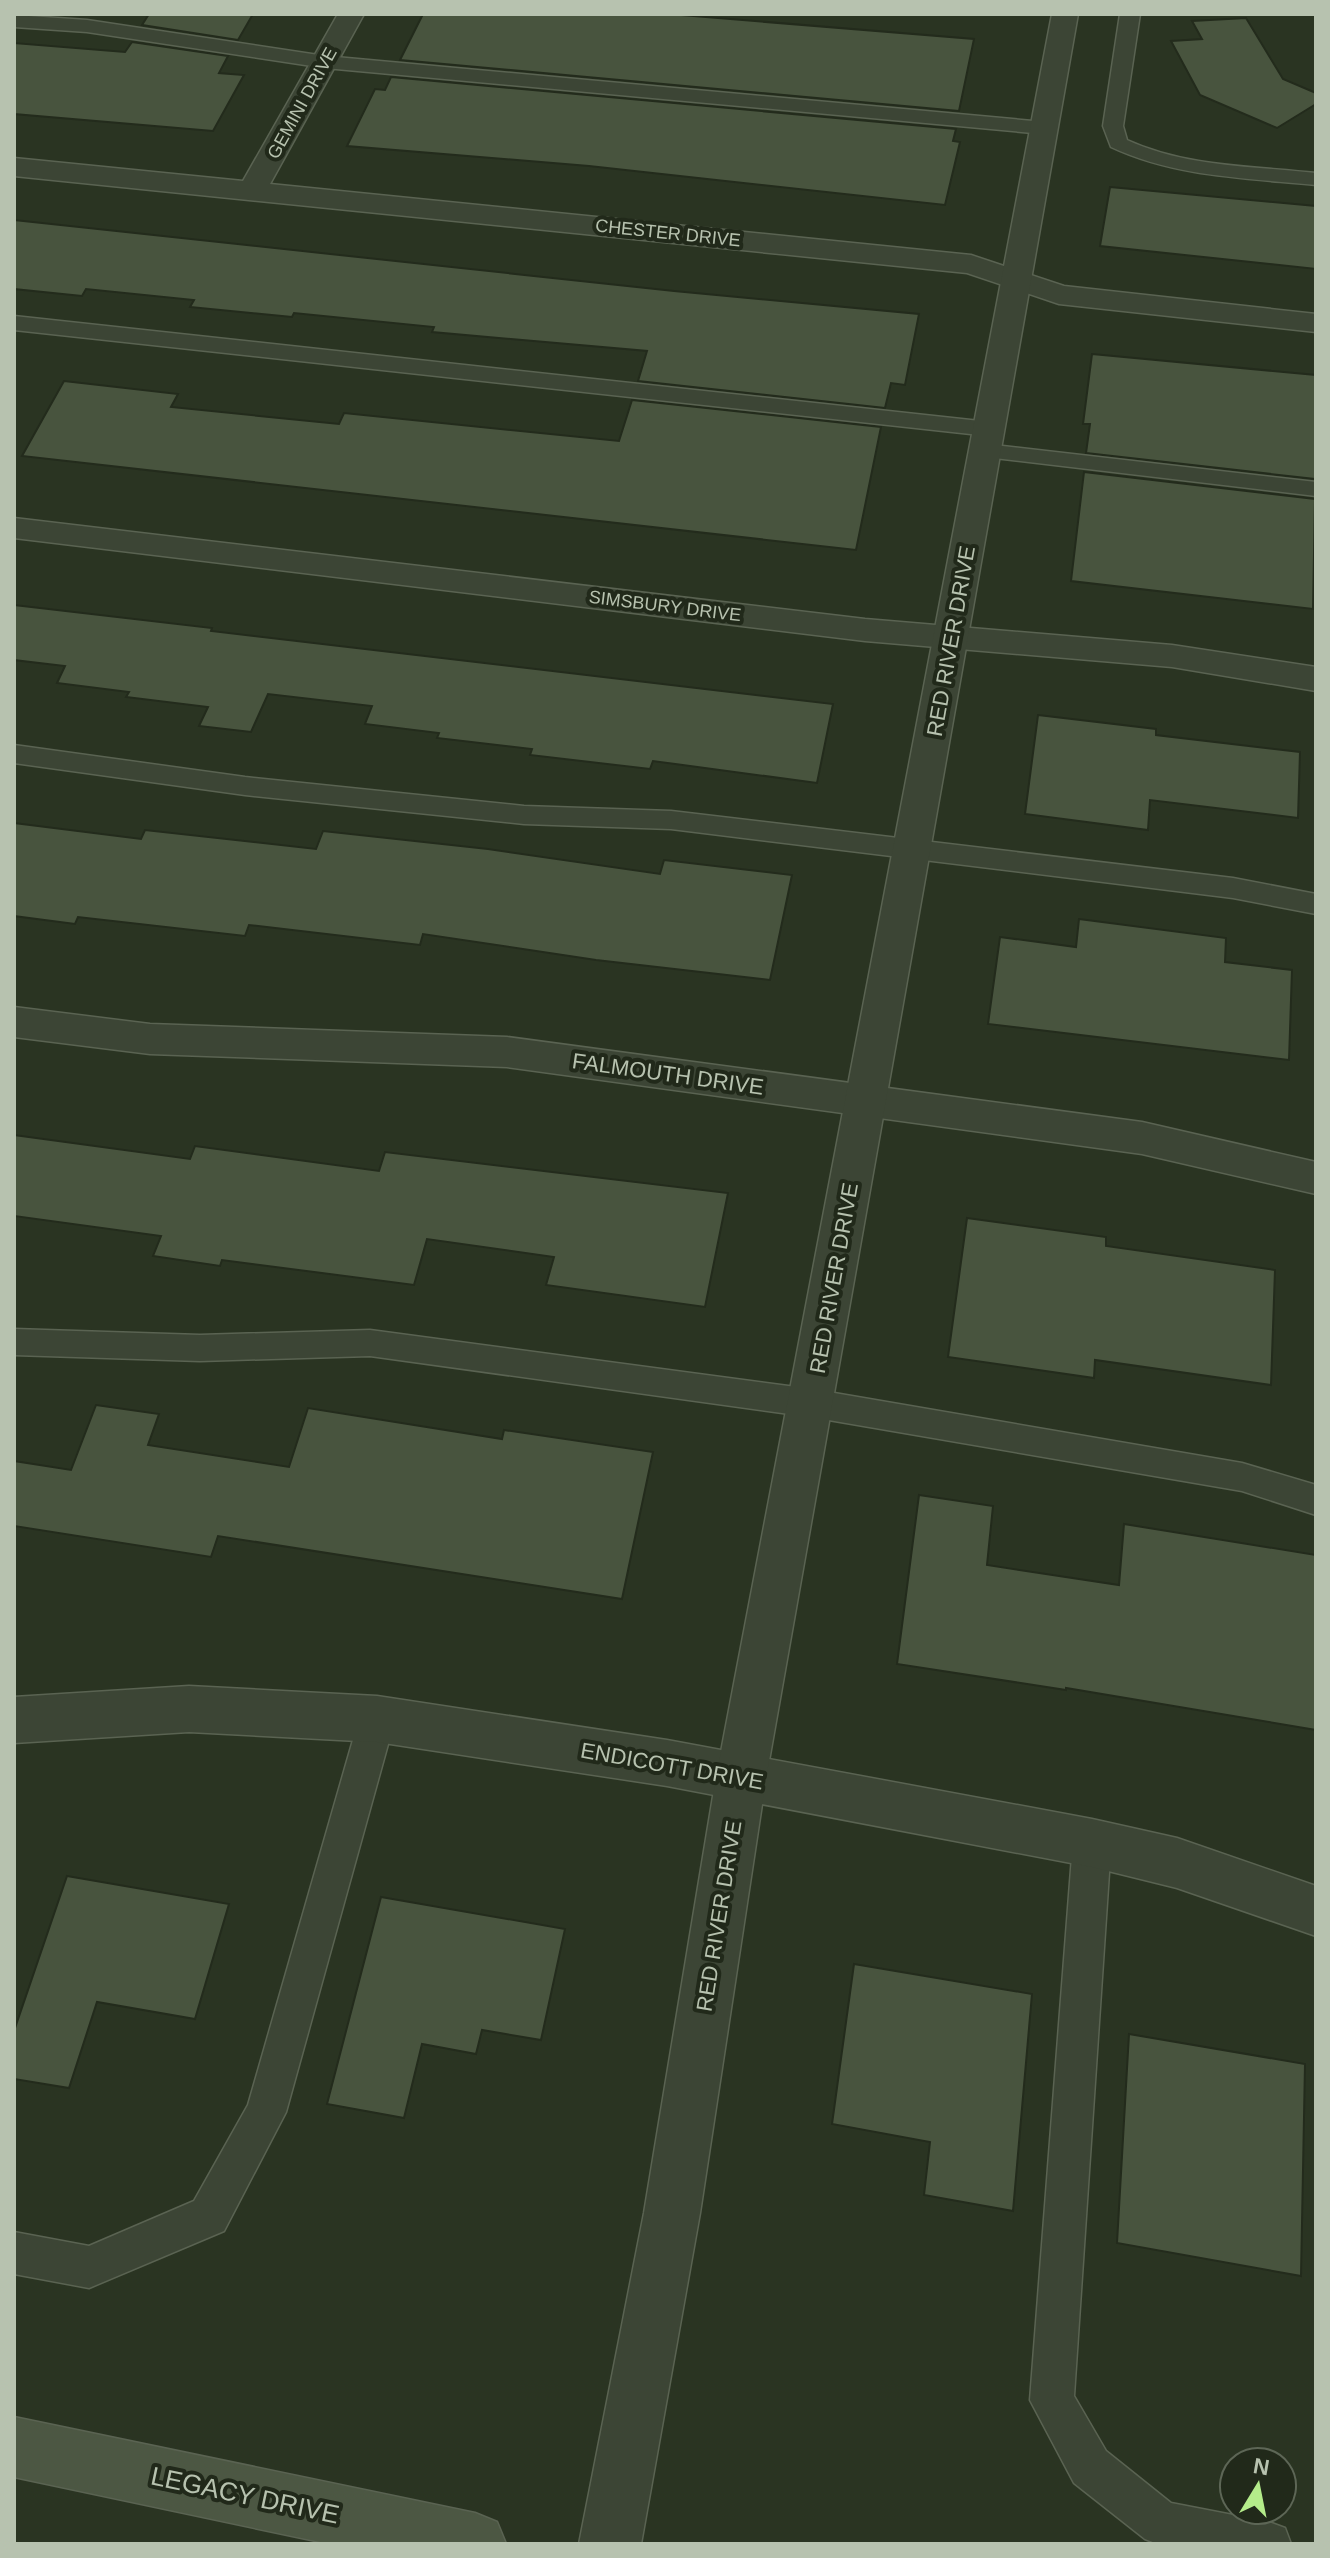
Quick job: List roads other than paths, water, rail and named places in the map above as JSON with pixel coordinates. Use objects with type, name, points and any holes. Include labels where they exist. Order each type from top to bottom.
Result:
[{"type":"main road","name":"LEGACY DRIVE","points":[[14,2447],[475,2544]]},
{"type":"street","name":"GEMINI DRIVE","points":[[252,191],[351,14]]},
{"type":"street","name":"RED RIVER DRIVE","points":[[610,2544],[672,2213],[741,1778],[1065,14]]},
{"type":"street","name":"CHESTER DRIVE","points":[[14,167],[971,264],[1059,295],[1316,323]]},
{"type":"street","name":"SIMSBURY DRIVE","points":[[14,528],[865,630],[1172,656],[1316,679]]},
{"type":"street","name":"FALMOUTH DRIVE","points":[[14,1022],[150,1039],[507,1052],[1142,1138],[1316,1178]]},
{"type":"street","name":"ENDICOTT DRIVE","points":[[14,1720],[189,1709],[377,1719],[667,1763],[1092,1843],[1177,1863],[1316,1911]]},
{"type":"lane","points":[[1130,14],[1113,126],[1118,143],[1139,155],[1165,162],[1316,179]]},
{"type":"lane","points":[[14,21],[91,20],[325,62],[1044,128]]},
{"type":"lane","points":[[14,323],[987,440],[1316,489]]},
{"type":"lane","points":[[14,754],[245,786],[524,815],[671,820],[1233,888],[1316,904]]},
{"type":"lane","points":[[14,1342],[200,1348],[370,1343],[811,1403],[1242,1477],[1316,1500]]},
{"type":"lane","points":[[14,2253],[89,2267],[209,2216],[266,2112],[377,1719]]},
{"type":"lane","points":[[1092,1843],[1052,2400],[1090,2467],[1161,2523],[1269,2544]]}]
